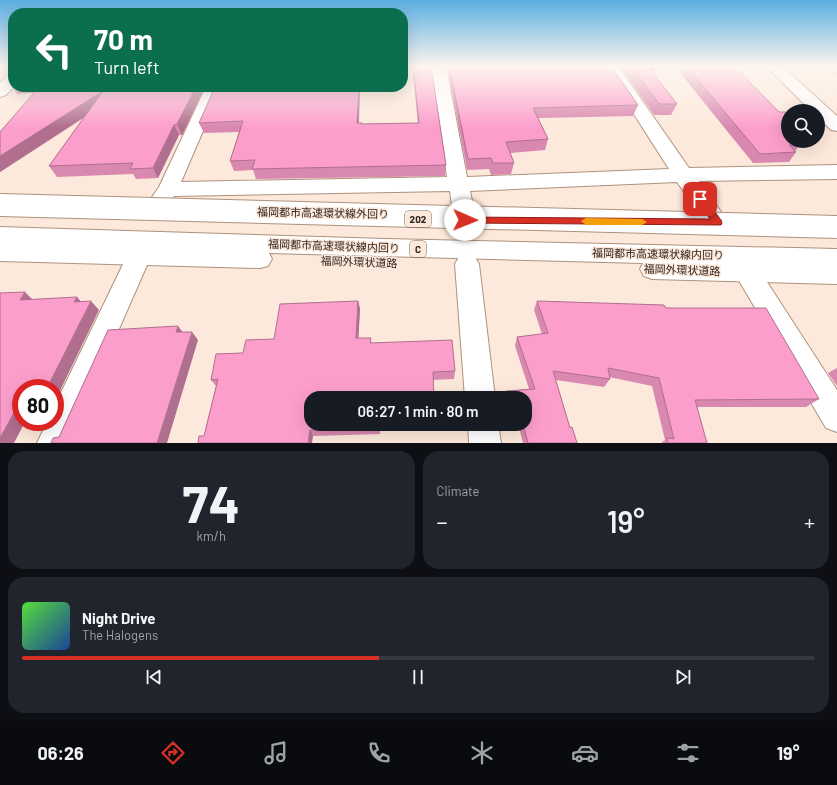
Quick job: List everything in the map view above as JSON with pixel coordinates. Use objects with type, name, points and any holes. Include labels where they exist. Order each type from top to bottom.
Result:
[{"type":"main road","points":[[442,87],[465,220]]},
{"type":"main road","points":[[624,87],[682,175],[718,223]]},
{"type":"main road","points":[[796,87],[837,126]]},
{"type":"main road","points":[[153,212],[168,189],[212,92]]},
{"type":"main road","points":[[168,189],[458,184],[682,175],[837,172]]},
{"type":"main road","name":"福岡都市高速環状線外回り","points":[[0,205],[837,226]]},
{"type":"main road","name":"202","points":[[0,208],[465,220],[837,226]]},
{"type":"main road","name":"福岡都市高速環状線内回り","points":[[0,236],[385,248],[837,258]]},
{"type":"main road","name":"福岡外環状道路","points":[[0,252],[837,274]]},
{"type":"main road","points":[[53,443],[139,256]]},
{"type":"main road","points":[[467,264],[479,391]]},
{"type":"main road","points":[[747,272],[837,417]]},
{"type":"main road","points":[[484,431],[485,443]]},
{"type":"building","points":[[415,87],[434,87],[446,165],[252,169],[255,160],[230,161],[243,121],[199,123],[213,92],[359,92],[357,123],[419,123]]},
{"type":"building","points":[[453,87],[625,87],[638,105],[533,108],[548,139],[506,142],[514,163],[493,163],[491,158],[468,159]]},
{"type":"building","points":[[646,87],[664,87],[677,104],[659,104]]},
{"type":"building","points":[[703,87],[754,87],[779,112],[781,112],[781,148],[792,148],[796,152],[760,154]]},
{"type":"building","points":[[35,92],[101,92],[0,156],[0,132]]},
{"type":"building","points":[[102,92],[193,92],[177,124],[174,125],[153,168],[130,169],[133,163],[49,166]]},
{"type":"building","points":[[25,292],[20,300],[77,297],[74,302],[91,301],[52,379],[12,379],[12,416],[0,438],[0,293]]},
{"type":"building","points":[[358,301],[356,338],[371,338],[370,343],[452,340],[455,371],[433,372],[434,391],[304,391],[304,431],[310,431],[308,443],[198,443],[199,436],[204,436],[218,379],[211,380],[216,354],[243,353],[246,340],[274,339],[280,304]]},
{"type":"building","points":[[537,301],[664,305],[666,308],[766,308],[819,399],[695,400],[707,443],[668,443],[667,438],[674,439],[659,378],[608,368],[610,379],[553,371],[570,428],[572,427],[577,443],[528,443],[525,431],[532,431],[532,391],[506,391],[535,389],[517,337],[548,333]]},
{"type":"building","points":[[178,326],[176,332],[192,332],[157,443],[51,443],[53,438],[59,437],[62,431],[64,431],[64,426],[108,330]]},
{"type":"slow traffic","points":[[586,221],[642,222]]},
{"type":"route","points":[[465,220],[718,223],[700,199]]}]
